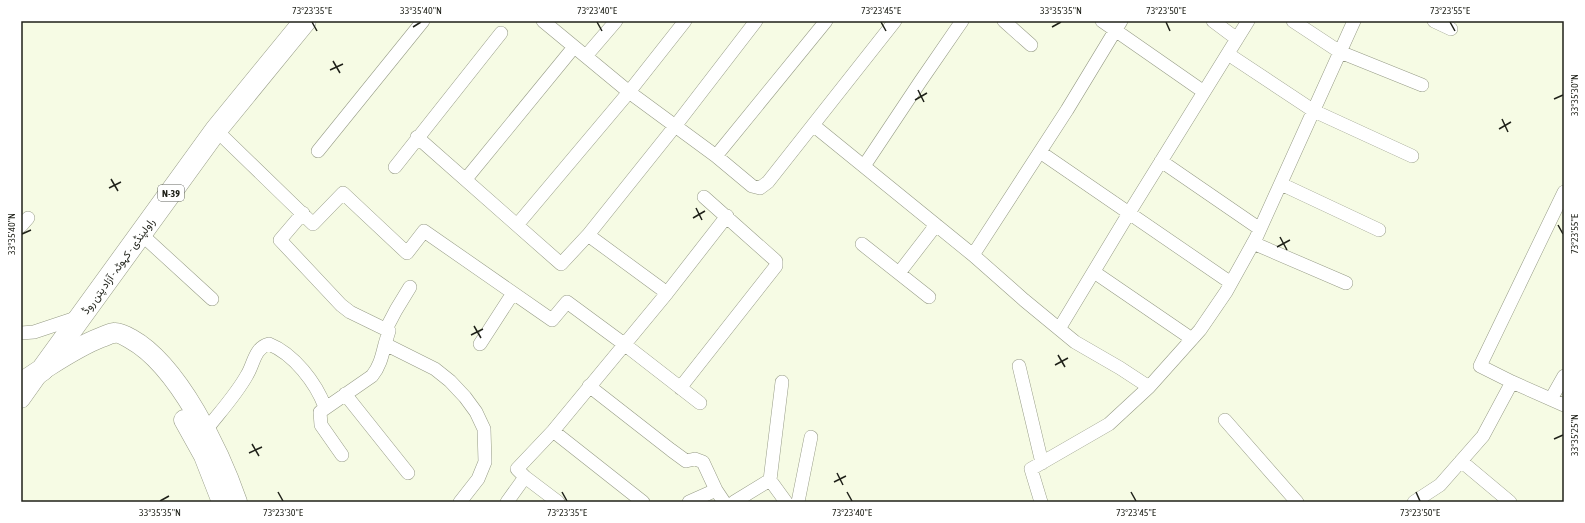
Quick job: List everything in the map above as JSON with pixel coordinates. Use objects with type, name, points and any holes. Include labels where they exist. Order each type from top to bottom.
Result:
[{"type":"highway","name":"راولپنڈی - کہوٹہ - آزاد پتن روڈ","points":[[42,370],[216,130],[305,21]]},
{"type":"highway","name":"N-39","points":[[21,384],[42,370]]},
{"type":"main road","points":[[42,370],[78,348],[114,332],[124,335],[145,348],[164,367],[206,430],[224,468],[237,502]]},
{"type":"main road","points":[[99,338],[113,342],[130,351],[155,375],[190,430],[204,456],[222,502]]},
{"type":"main road","name":"راولپنڈی - کہوٹہ - آزاد پتن روڈ","points":[[21,399],[42,370]]},
{"type":"street","points":[[318,151],[423,21]]},
{"type":"street","points":[[544,21],[629,92],[716,156],[752,186],[760,188],[768,182],[895,21]]},
{"type":"street","points":[[586,56],[616,21]]},
{"type":"street","points":[[517,225],[629,92],[685,21]]},
{"type":"street","points":[[418,137],[561,264],[588,235],[676,126],[756,21]]},
{"type":"street","points":[[716,156],[826,21]]},
{"type":"street","points":[[864,166],[962,21]]},
{"type":"street","points":[[1004,21],[1031,45]]},
{"type":"street","points":[[1102,21],[1118,25],[1204,92]]},
{"type":"street","points":[[1213,21],[1237,39]]},
{"type":"street","points":[[1059,329],[1248,21]]},
{"type":"street","points":[[1293,21],[1340,52],[1422,85]]},
{"type":"street","points":[[1041,502],[1031,469],[1109,424],[1149,387],[1200,330],[1231,283],[1260,229],[1354,21]]},
{"type":"street","points":[[1434,21],[1451,29]]},
{"type":"street","points":[[973,255],[1040,152],[1118,25]]},
{"type":"street","points":[[395,167],[501,33]]},
{"type":"street","points":[[466,179],[574,47]]},
{"type":"street","points":[[1228,54],[1314,111],[1412,156]]},
{"type":"street","points":[[812,125],[973,255],[1059,329],[1076,342],[1149,387]]},
{"type":"street","points":[[216,130],[313,224],[343,193],[407,254],[424,231],[552,320],[567,302],[700,403]]},
{"type":"street","points":[[1040,152],[1231,283]]},
{"type":"street","points":[[1161,161],[1260,229]]},
{"type":"street","points":[[1281,184],[1379,230]]},
{"type":"street","points":[[680,388],[776,266],[776,261],[704,197]]},
{"type":"street","points":[[1563,197],[1480,366],[1564,405]]},
{"type":"street","points":[[303,213],[280,240],[341,305],[350,312],[389,331],[378,369],[372,376],[324,407],[320,412],[321,425],[342,455]]},
{"type":"street","points":[[558,502],[525,477],[517,469],[553,431],[667,293],[727,216]]},
{"type":"street","points":[[898,273],[936,225]]},
{"type":"street","points":[[141,234],[212,299]]},
{"type":"street","points":[[588,235],[667,293]]},
{"type":"street","points":[[1253,243],[1346,283]]},
{"type":"street","points":[[862,244],[929,297]]},
{"type":"street","points":[[1094,272],[1192,339]]},
{"type":"street","points":[[386,329],[398,305],[410,287]]},
{"type":"street","points":[[480,344],[513,293]]},
{"type":"street","points":[[21,333],[34,332],[81,316]]},
{"type":"street","points":[[206,430],[247,376],[255,355],[259,350],[269,344],[275,346],[289,357],[306,374],[318,393],[324,407]]},
{"type":"street","points":[[386,344],[435,369],[450,381],[465,397],[476,412],[484,429],[485,462],[478,479],[460,502]]},
{"type":"street","points":[[1019,366],[1042,463]]},
{"type":"street","points":[[1551,399],[1564,376]]},
{"type":"street","points":[[782,382],[770,480],[786,502]]},
{"type":"street","points":[[1414,502],[1430,498],[1483,436],[1512,382]]},
{"type":"street","points":[[590,386],[686,461],[695,459],[703,462],[716,490],[724,502]]},
{"type":"street","points":[[345,394],[408,473]]},
{"type":"street","points":[[1225,420],[1297,502]]},
{"type":"street","points":[[553,431],[643,502]]},
{"type":"street","points":[[798,502],[811,437]]},
{"type":"street","points":[[1461,461],[1510,502]]},
{"type":"street","points":[[507,502],[525,477]]},
{"type":"street","points":[[734,502],[770,480]]},
{"type":"street","points":[[690,502],[716,490]]}]
